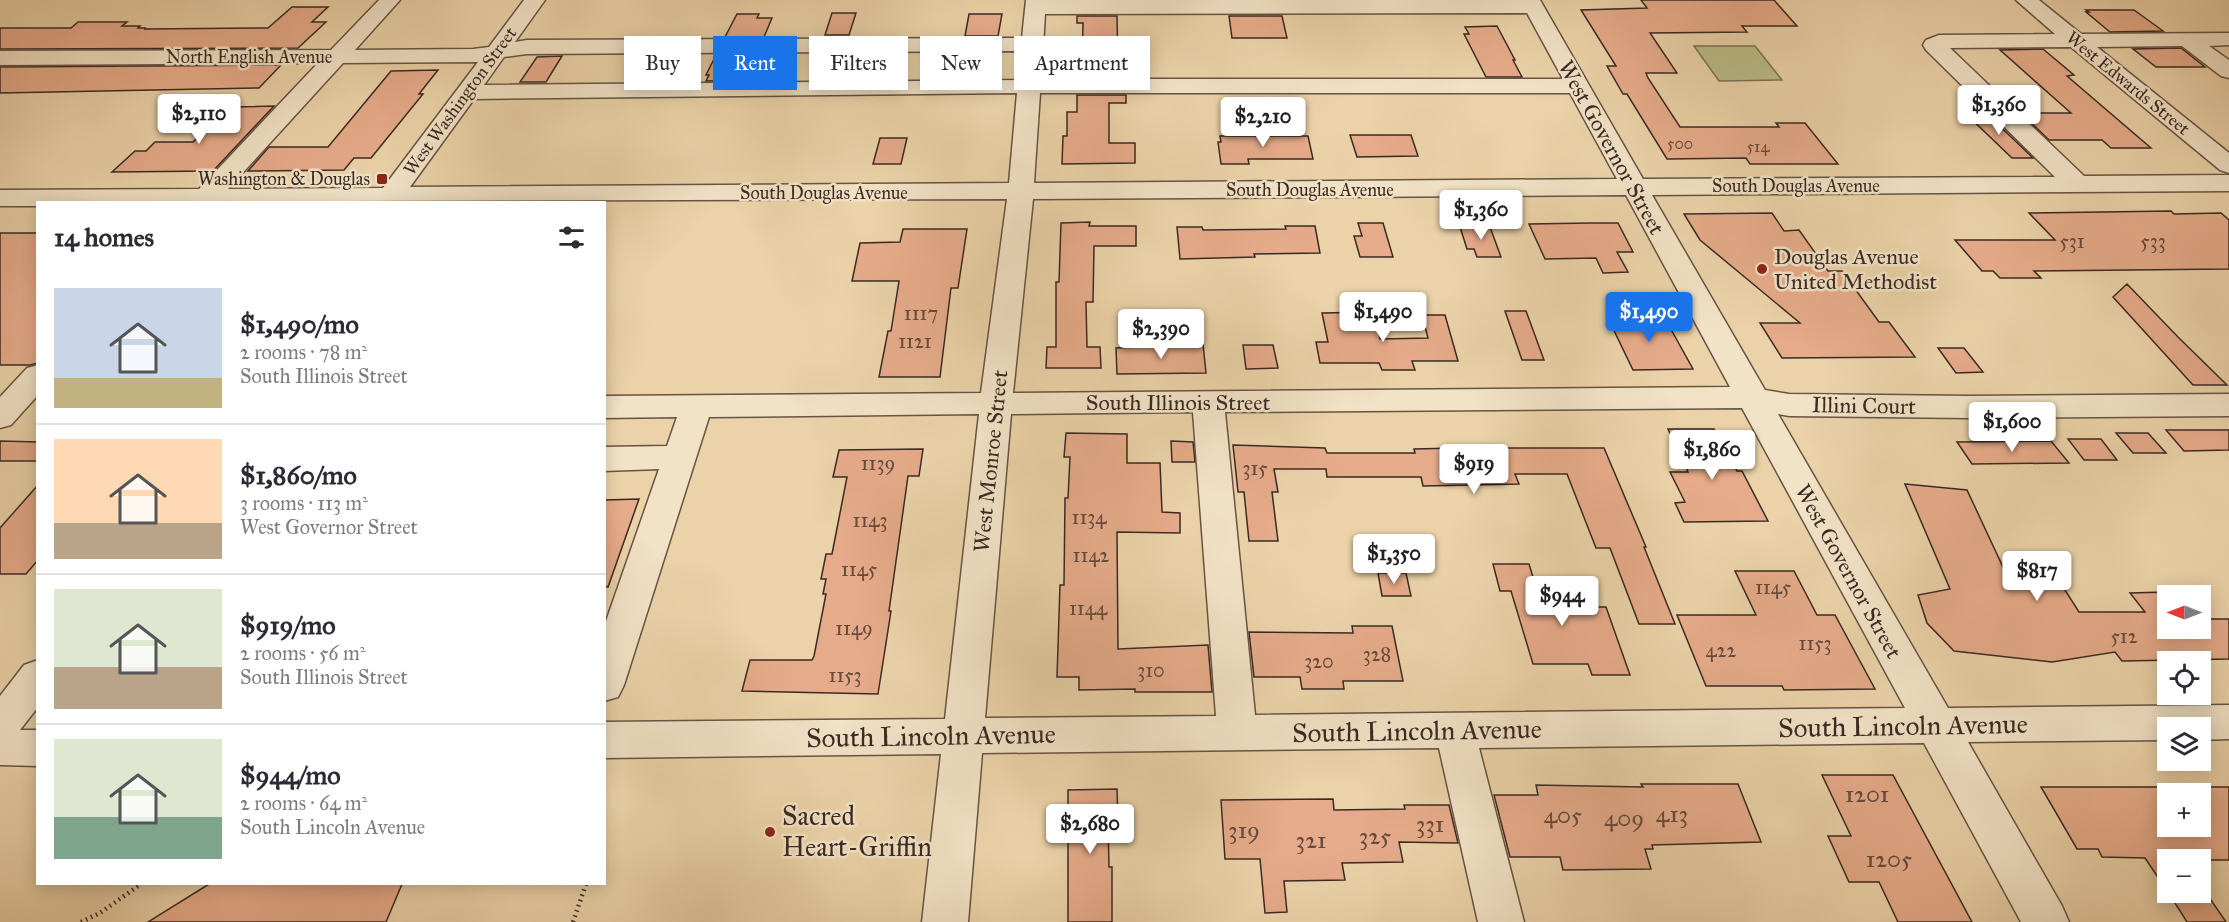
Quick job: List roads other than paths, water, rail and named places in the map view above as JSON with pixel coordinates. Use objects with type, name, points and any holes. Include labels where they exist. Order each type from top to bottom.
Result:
[{"type":"street","points":[[204,200],[390,0]]},
{"type":"street","name":"West Washington Street","points":[[388,199],[536,0]]},
{"type":"street","name":"West Edwards Street","points":[[2026,0],[2229,165]]},
{"type":"street","points":[[1035,4],[1532,3]]},
{"type":"street","name":"West Governor Street","points":[[1532,3],[2046,922]]},
{"type":"street","name":"West Monroe Street","points":[[1033,36],[1035,4]]},
{"type":"street","points":[[2186,39],[2229,71]]},
{"type":"street","points":[[2077,184],[1934,45],[1939,42],[2229,39]]},
{"type":"street","name":"North English Avenue","points":[[0,58],[473,56],[527,47],[1014,44]]},
{"type":"street","points":[[467,92],[1014,86]]},
{"type":"street","points":[[1150,86],[1578,86]]},
{"type":"street","name":"West Monroe Street","points":[[945,922],[996,404],[1021,192],[1029,90]]},
{"type":"street","name":"South Douglas Avenue","points":[[0,198],[388,199],[2229,183]]},
{"type":"street","points":[[2,414],[36,377]]},
{"type":"street","name":"South Illinois Street","points":[[606,407],[1752,398]]},
{"type":"street","name":"Illini Court","points":[[1752,398],[1789,405],[1969,407],[2229,405]]},
{"type":"street","points":[[1208,402],[1237,733]]},
{"type":"street","points":[[606,680],[698,406]]},
{"type":"street","points":[[2,414],[36,412]]},
{"type":"street","points":[[606,459],[680,457]]},
{"type":"street","points":[[0,726],[36,679]]},
{"type":"street","name":"South Lincoln Avenue","points":[[606,740],[2229,722]]},
{"type":"street","points":[[1455,731],[1501,922]]},
{"type":"street","points":[[0,747],[36,747]]},
{"type":"place","name":"Washington & Douglas","points":[[382,179]]},
{"type":"place","name":"Douglas Avenue United Methodist","points":[[1762,269]]},
{"type":"place","name":"Sacred Heart-Griffin","points":[[770,832]]}]
